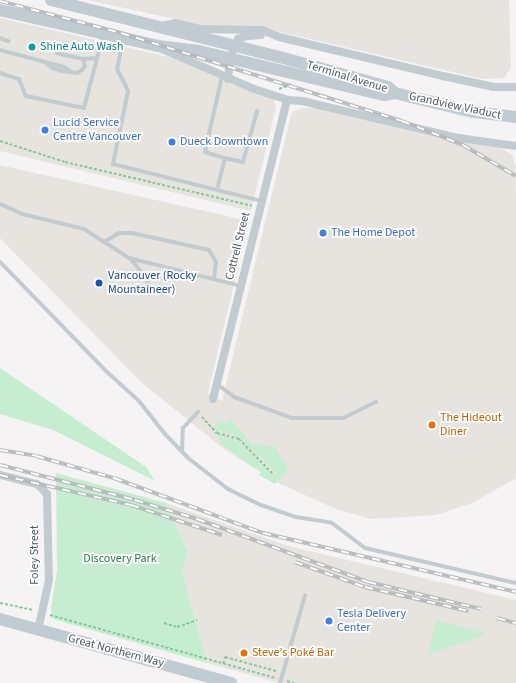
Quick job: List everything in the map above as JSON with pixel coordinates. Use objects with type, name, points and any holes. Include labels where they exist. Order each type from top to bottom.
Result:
[{"type":"main road","name":"Terminal Avenue","points":[[51,0],[67,2],[388,87],[395,93]]},
{"type":"main road","name":"Terminal Avenue","points":[[0,10],[103,35],[158,46],[199,51],[384,95],[395,93]]},
{"type":"main road","name":"Grandview Viaduct","points":[[395,93],[473,112],[516,117]]},
{"type":"main road","name":"Great Northern Way","points":[[0,619],[231,683]]},
{"type":"street","name":"Terminal Avenue","points":[[156,26],[175,23],[200,29],[256,30],[272,33],[279,37],[494,87],[516,88]]},
{"type":"street","points":[[225,77],[230,58],[238,39],[247,36],[279,37]]},
{"type":"street","name":"Terminal Avenue","points":[[158,46],[225,77],[287,100],[302,101],[459,138],[516,146]]},
{"type":"street","name":"Cottrell Street","points":[[213,399],[287,100]]},
{"type":"street","name":"Foley Street","points":[[0,475],[37,484],[46,494],[49,580],[38,630]]},
{"type":"lane","points":[[0,73],[19,79],[26,96],[84,108],[103,35]]},
{"type":"lane","points":[[0,38],[8,40]]},
{"type":"lane","points":[[123,39],[117,69],[128,91],[113,164],[217,190],[261,205]]},
{"type":"lane","points":[[0,50],[46,63],[52,68],[71,71],[82,70],[85,66],[83,59]]},
{"type":"lane","points":[[57,53],[83,59],[97,58]]},
{"type":"lane","points":[[225,77],[205,152],[243,162],[257,111]]},
{"type":"lane","points":[[217,190],[225,158]]},
{"type":"lane","points":[[0,204],[22,214],[84,230],[104,242],[129,258],[147,278],[149,294]]},
{"type":"lane","points":[[104,242],[119,233],[132,233],[209,250],[216,262],[214,279]]},
{"type":"lane","points":[[129,258],[241,286]]},
{"type":"lane","points":[[0,262],[107,372],[139,400],[182,452],[228,489],[261,505],[296,517],[332,523],[365,548],[516,583]]},
{"type":"lane","points":[[216,384],[234,397],[292,418],[343,418],[376,402]]},
{"type":"lane","points":[[182,452],[184,428],[198,412]]},
{"type":"lane","points":[[280,683],[305,594]]},
{"type":"path","points":[[277,92],[283,86],[297,83]]},
{"type":"path","points":[[0,141],[65,162],[261,205]]},
{"type":"path","points":[[198,412],[217,433],[239,439],[274,475]]},
{"type":"path","points":[[0,603],[29,609]]},
{"type":"path","points":[[51,615],[272,677]]},
{"type":"path","points":[[164,623],[177,626],[197,620]]},
{"type":"path","points":[[223,664],[225,657],[282,673]]},
{"type":"path","points":[[233,667],[235,660]]},
{"type":"path","points":[[249,671],[250,664]]},
{"type":"path","points":[[266,675],[267,669]]},
{"type":"path","points":[[287,681],[294,683]]},
{"type":"shaded area","points":[[88,0],[509,0],[511,67],[504,78],[483,79],[267,29],[202,25]]},
{"type":"shaded area","points":[[0,18],[173,58],[253,93],[274,99],[276,107],[251,211],[0,151]]},
{"type":"shaded area","points":[[303,108],[316,108],[447,140],[501,148],[512,155],[515,165],[516,199],[516,478],[472,503],[436,515],[372,519],[338,510],[276,482],[224,449],[142,383],[0,238],[0,165],[249,221],[208,393],[222,401],[291,115],[294,111]]},
{"type":"shaded area","points":[[166,503],[288,546],[516,600],[516,683],[279,683],[207,663],[182,571],[188,553]]},
{"type":"green space","points":[[0,368],[146,467],[155,481],[53,430],[0,414]]},
{"type":"green space","points":[[230,419],[252,444],[274,446],[289,470],[275,484],[259,475],[261,472],[222,445],[217,435],[237,440],[273,475],[276,473],[239,437],[217,431],[213,427],[221,420],[225,423]]},
{"type":"green space","name":"Discovery Park","points":[[56,473],[166,503],[188,553],[182,571],[207,663],[53,619],[51,609],[57,570]]},
{"type":"green space","points":[[436,620],[487,634],[428,655]]},
{"type":"railway","points":[[0,1],[121,33],[402,121],[463,145],[516,176]]},
{"type":"railway","points":[[0,450],[36,456],[114,478],[263,533],[516,592]]},
{"type":"railway","points":[[0,465],[135,500],[197,519],[368,582],[481,609]]},
{"type":"railway","points":[[0,475],[131,505],[222,535]]},
{"type":"railway","points":[[295,562],[365,587],[468,611]]},
{"type":"railway","points":[[497,618],[516,623]]},
{"type":"place","name":"Shine Auto Wash","points":[[32,47]]},
{"type":"place","name":"Lucid Service Centre Vancouver","points":[[45,130]]},
{"type":"place","name":"Dueck Downtown","points":[[172,142]]},
{"type":"place","name":"The Home Depot","points":[[323,233]]},
{"type":"place","name":"Vancouver (Rocky Mountaineer)","points":[[99,283]]},
{"type":"place","name":"The Hideout Diner","points":[[432,425]]},
{"type":"place","name":"Tesla Delivery Center","points":[[329,621]]},
{"type":"place","name":"Steve's Poké Bar","points":[[244,653]]}]
